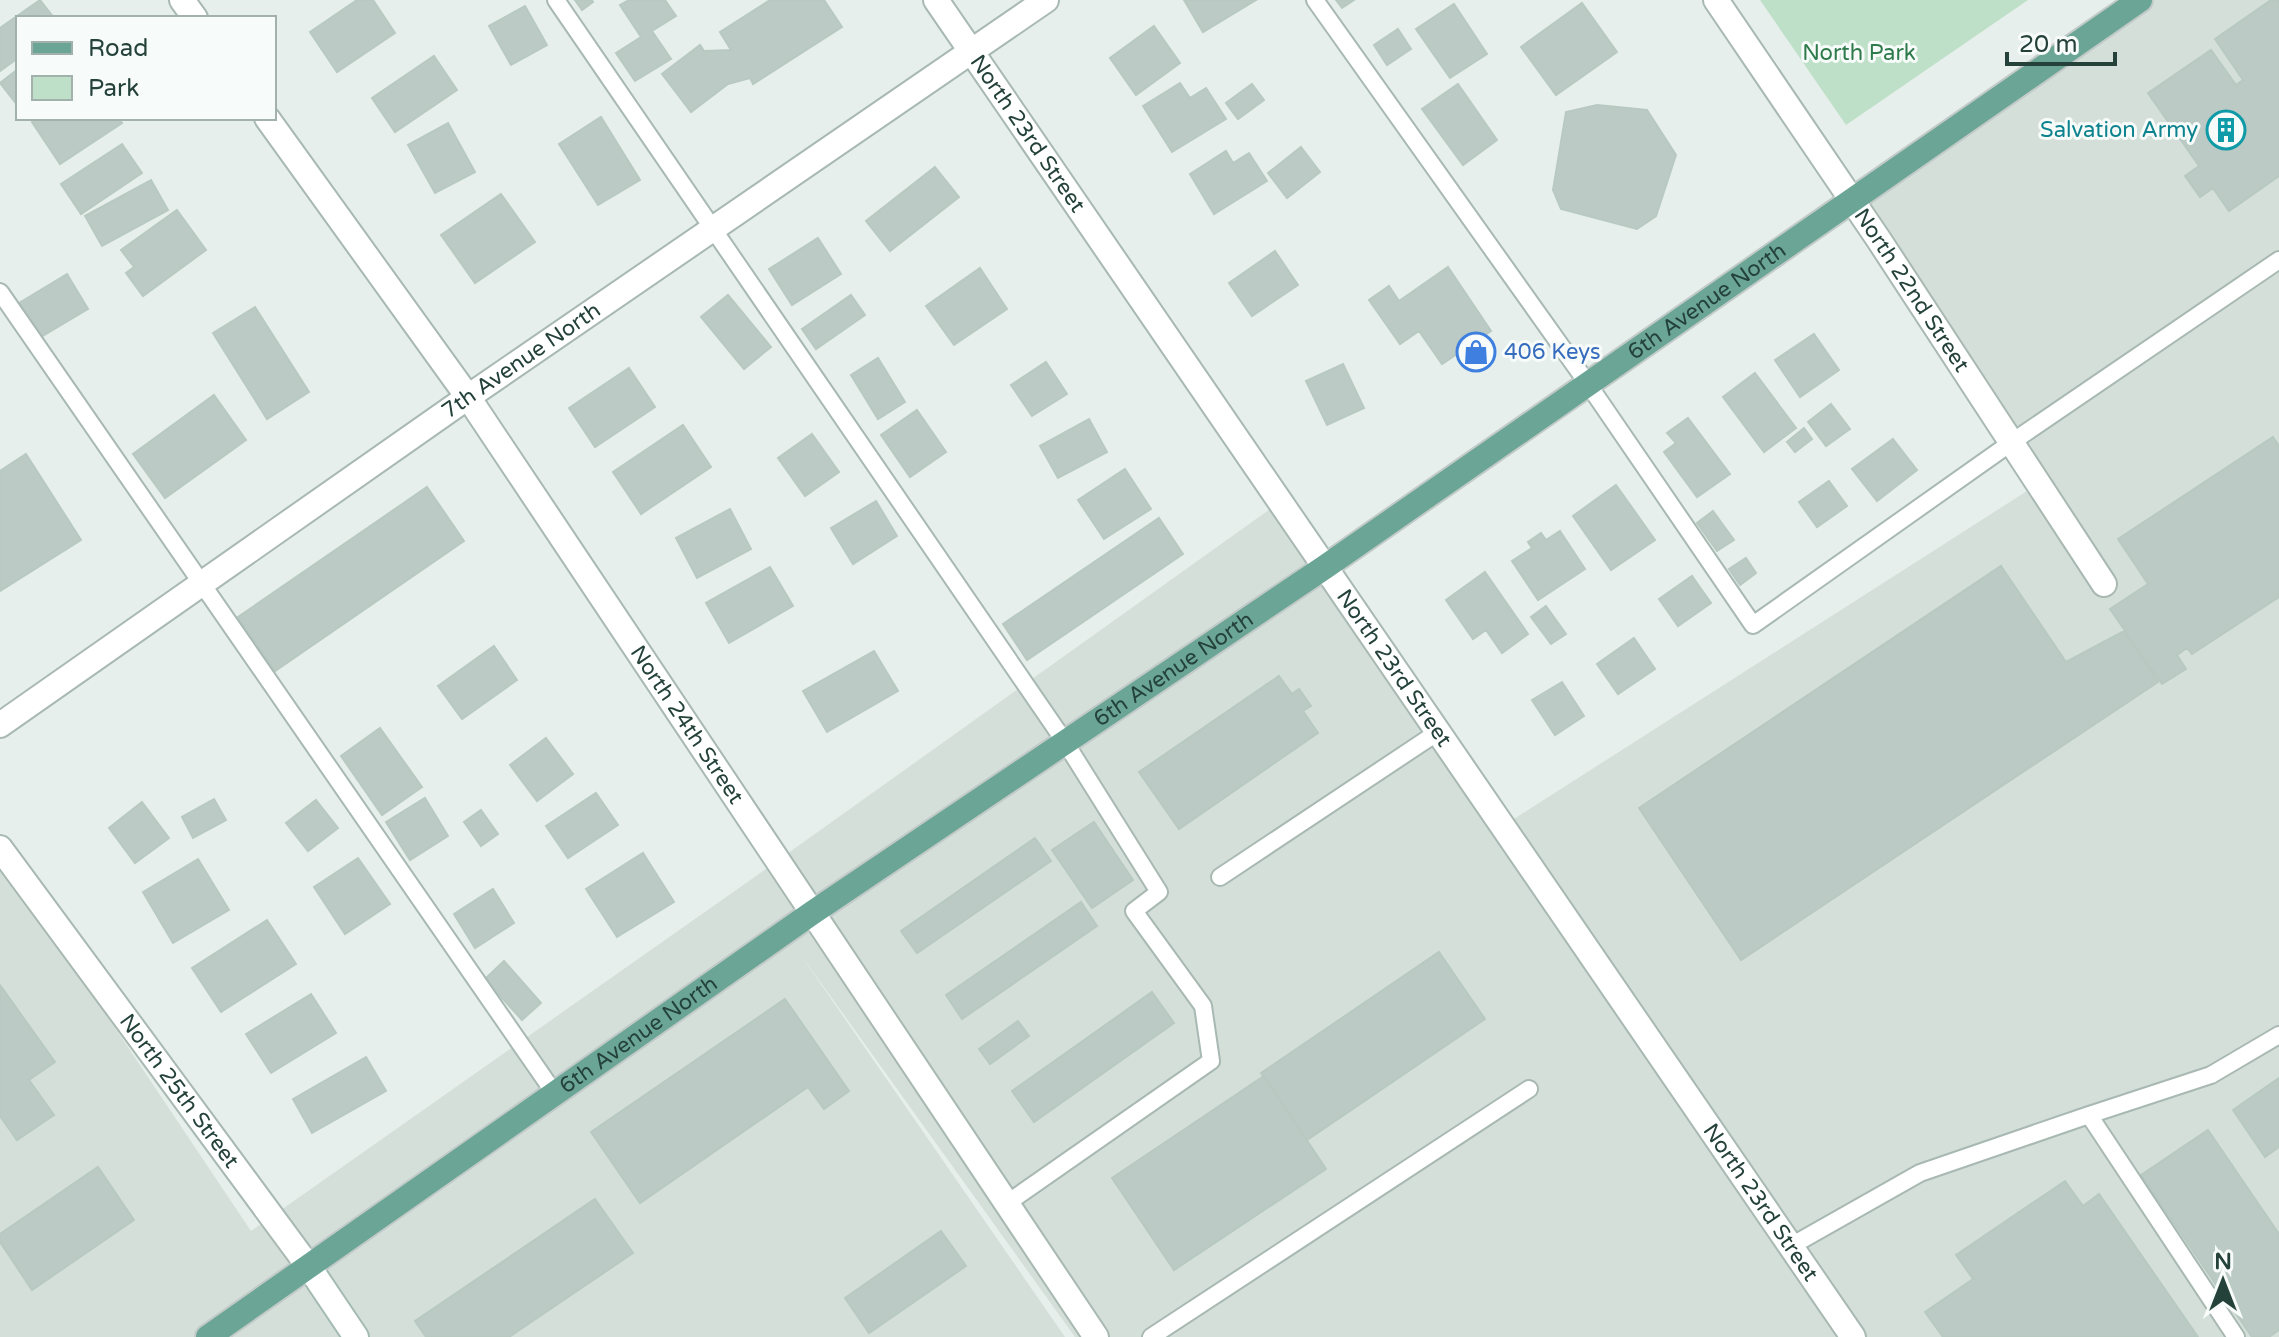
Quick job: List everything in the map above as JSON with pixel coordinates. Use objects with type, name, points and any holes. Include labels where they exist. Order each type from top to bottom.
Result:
[{"type":"main road","name":"6th Avenue North","points":[[208,1337],[812,913],[1325,567],[2140,0]]},
{"type":"street","name":"North 23rd Street","points":[[936,0],[1853,1337]]},
{"type":"street","name":"7th Avenue North","points":[[0,725],[468,397],[1046,0]]},
{"type":"street","name":"North 22nd Street","points":[[1716,0],[1852,199],[2104,584]]},
{"type":"street","name":"North 24th Street","points":[[268,120],[468,397],[1096,1337]]},
{"type":"street","name":"North 25th Street","points":[[0,848],[309,1267],[356,1337]]},
{"type":"lane","points":[[556,0],[1065,742],[1159,892],[1134,911],[1203,1006],[1211,1061],[1006,1204]]},
{"type":"lane","points":[[1315,0],[1588,384],[1753,625],[2012,442],[2279,260]]},
{"type":"lane","points":[[0,292],[555,1094]]},
{"type":"lane","points":[[1220,877],[1438,732]]},
{"type":"lane","points":[[1791,1246],[1920,1173],[2211,1075],[2279,1035]]},
{"type":"lane","points":[[1151,1337],[1529,1089]]},
{"type":"lane","points":[[2089,1115],[2236,1337]]},
{"type":"shaded area","points":[[2153,0],[2279,0],[2279,1337],[1075,1337],[798,951],[1065,1337],[0,1337],[0,856],[251,1231],[1280,502],[1503,826],[2038,484],[1852,199]]},
{"type":"green space","name":"North Park","points":[[1760,0],[2028,0],[1846,125]]},
{"type":"building","points":[[40,0],[52,16],[17,16]]},
{"type":"building","points":[[357,0],[373,0],[395,33],[337,72],[310,32]]},
{"type":"building","points":[[575,0],[592,0],[593,2],[582,10]]},
{"type":"building","points":[[629,0],[665,0],[676,16],[652,31],[671,59],[635,81],[616,53],[641,37],[620,5]]},
{"type":"building","points":[[770,0],[824,0],[842,27],[753,84],[750,78],[728,84],[691,112],[662,74],[700,45],[704,51],[731,50],[720,32]]},
{"type":"building","points":[[1184,0],[1256,0],[1203,32]]},
{"type":"building","points":[[1336,0],[1354,0],[1342,8]]},
{"type":"building","name":"Salvation Army","points":[[2271,0],[2279,0],[2279,176],[2229,211],[2213,188],[2200,197],[2185,176],[2199,166],[2148,93],[2211,50],[2236,85],[2243,80],[2215,39]]},
{"type":"building","points":[[1582,3],[1617,52],[1556,95],[1521,47]]},
{"type":"building","points":[[1454,4],[1487,54],[1450,78],[1416,29]]},
{"type":"building","points":[[525,6],[547,45],[511,65],[489,26]]},
{"type":"building","points":[[16,17],[16,59],[0,71],[0,28]]},
{"type":"building","points":[[1154,26],[1180,63],[1136,95],[1110,58]]},
{"type":"building","points":[[1398,29],[1411,49],[1387,65],[1374,45]]},
{"type":"building","points":[[434,56],[457,90],[395,132],[372,98]]},
{"type":"building","points":[[16,71],[16,103],[0,83]]},
{"type":"building","points":[[1180,83],[1190,98],[1206,88],[1226,119],[1172,152],[1143,106]]},
{"type":"building","points":[[1252,84],[1264,100],[1238,119],[1226,103]]},
{"type":"building","points":[[1458,84],[1497,140],[1463,165],[1422,109]]},
{"type":"building","points":[[1597,105],[1647,110],[1676,155],[1656,216],[1637,229],[1561,209],[1553,190],[1566,112]]},
{"type":"building","points":[[601,117],[640,180],[598,205],[559,144]]},
{"type":"building","points":[[120,120],[122,123],[60,164],[32,122]]},
{"type":"building","points":[[448,123],[475,172],[435,193],[408,145]]},
{"type":"building","points":[[122,144],[142,173],[81,214],[61,184]]},
{"type":"building","points":[[1301,147],[1320,172],[1287,198],[1268,173]]},
{"type":"building","points":[[1226,151],[1233,163],[1249,153],[1267,181],[1214,214],[1190,174]]},
{"type":"building","points":[[935,167],[959,197],[890,251],[866,221]]},
{"type":"building","points":[[151,180],[168,210],[102,246],[85,216]]},
{"type":"building","points":[[501,194],[535,242],[475,283],[441,235]]},
{"type":"building","points":[[177,210],[206,250],[143,296],[126,273],[134,267],[121,250]]},
{"type":"building","points":[[818,238],[841,274],[792,305],[769,269]]},
{"type":"building","points":[[1275,251],[1298,285],[1252,316],[1229,283]]},
{"type":"building","points":[[1448,267],[1491,331],[1442,364],[1419,331],[1400,344],[1369,300],[1389,286],[1399,301]]},
{"type":"building","points":[[980,268],[1007,309],[954,345],[926,306]]},
{"type":"building","points":[[67,274],[88,309],[39,338],[19,303]]},
{"type":"building","points":[[728,295],[771,347],[744,369],[701,317]]},
{"type":"building","points":[[851,295],[865,315],[816,349],[802,329]]},
{"type":"building","points":[[255,307],[309,392],[267,419],[213,333]]},
{"type":"building","points":[[1814,334],[1839,370],[1800,397],[1775,360]]},
{"type":"building","points":[[878,358],[905,402],[878,419],[851,375]]},
{"type":"building","points":[[1046,362],[1067,394],[1032,416],[1011,385]]},
{"type":"building","points":[[1343,364],[1364,408],[1327,425],[1306,381]]},
{"type":"building","points":[[629,368],[655,407],[595,447],[569,408]]},
{"type":"building","points":[[1755,373],[1796,428],[1764,452],[1723,397]]},
{"type":"building","points":[[214,395],[246,440],[165,498],[133,454]]},
{"type":"building","points":[[1831,404],[1850,429],[1826,446],[1808,422]]},
{"type":"building","points":[[917,410],[946,452],[910,477],[881,435]]},
{"type":"building","points":[[1688,418],[1730,474],[1697,497],[1664,452],[1676,443],[1667,433]]},
{"type":"building","points":[[1089,419],[1107,452],[1058,478],[1040,446]]},
{"type":"building","points":[[683,425],[711,467],[641,514],[613,472]]},
{"type":"building","points":[[1804,428],[1812,439],[1795,452],[1787,442]]},
{"type":"building","points":[[812,434],[839,472],[805,496],[778,458]]},
{"type":"building","points":[[2273,437],[2279,446],[2279,597],[2192,654],[2187,648],[2177,655],[2186,669],[2162,684],[2110,609],[2148,584],[2118,539]]},
{"type":"building","points":[[1893,439],[1917,470],[1877,501],[1852,469]]},
{"type":"building","points":[[26,454],[81,540],[0,591],[0,471]]},
{"type":"building","points":[[1125,469],[1151,509],[1104,539],[1078,500]]},
{"type":"building","points":[[1829,481],[1847,506],[1817,527],[1799,502]]},
{"type":"building","points":[[1616,485],[1655,540],[1611,570],[1573,516]]},
{"type":"building","points":[[427,487],[464,541],[275,671],[238,617]]},
{"type":"building","points":[[876,501],[897,536],[853,564],[831,528]]},
{"type":"building","points":[[730,509],[751,549],[697,578],[676,538]]},
{"type":"building","points":[[1713,511],[1734,540],[1717,551],[1697,523]]},
{"type":"building","points":[[1159,518],[1183,554],[1027,660],[1003,624]]},
{"type":"building","points":[[1560,531],[1585,569],[1538,600],[1512,561],[1532,548],[1528,542],[1541,533],[1546,540]]},
{"type":"building","points":[[1746,558],[1756,573],[1740,585],[1729,569]]},
{"type":"building","points":[[2001,566],[2066,662],[2124,631],[2158,682],[1741,960],[1639,808]]},
{"type":"building","points":[[770,567],[793,606],[729,643],[706,603]]},
{"type":"building","points":[[1485,572],[1528,634],[1502,653],[1486,630],[1473,639],[1446,600]]},
{"type":"building","points":[[1692,576],[1711,603],[1678,626],[1659,599]]},
{"type":"building","points":[[1546,606],[1566,634],[1551,644],[1531,617]]},
{"type":"building","points":[[1634,638],[1655,669],[1618,694],[1597,664]]},
{"type":"building","points":[[494,646],[517,680],[462,719],[438,686]]},
{"type":"building","points":[[874,651],[898,691],[827,732],[803,691]]},
{"type":"building","points":[[1279,676],[1292,694],[1299,689],[1311,706],[1303,711],[1318,733],[1179,829],[1139,772]]},
{"type":"building","points":[[1562,682],[1584,716],[1555,735],[1532,700]]},
{"type":"building","points":[[380,728],[422,787],[382,815],[341,756]]},
{"type":"building","points":[[546,738],[573,774],[537,801],[510,765]]},
{"type":"building","points":[[596,793],[618,825],[568,858],[546,826]]},
{"type":"building","points":[[425,798],[448,836],[410,860],[386,822]]},
{"type":"building","points":[[214,799],[226,820],[193,838],[182,817]]},
{"type":"building","points":[[316,800],[338,828],[308,851],[286,823]]},
{"type":"building","points":[[142,802],[169,838],[135,863],[109,828]]},
{"type":"building","points":[[481,810],[498,834],[481,846],[464,822]]},
{"type":"building","points":[[1094,822],[1133,880],[1092,908],[1052,850]]},
{"type":"building","points":[[1035,838],[1051,861],[917,953],[901,931]]},
{"type":"building","points":[[643,853],[674,902],[617,937],[586,889]]},
{"type":"building","points":[[358,858],[390,904],[345,934],[314,887]]},
{"type":"building","points":[[198,859],[229,910],[173,943],[143,892]]},
{"type":"building","points":[[493,889],[514,923],[475,948],[454,914]]},
{"type":"building","points":[[1081,902],[1097,926],[962,1019],[946,995]]},
{"type":"building","points":[[267,920],[296,964],[221,1012],[192,968]]},
{"type":"building","points":[[1439,952],[1485,1019],[1307,1140],[1261,1073]]},
{"type":"building","points":[[504,961],[541,1003],[522,1020],[485,979]]},
{"type":"building","points":[[0,985],[55,1062],[29,1080],[54,1115],[17,1140],[0,1116]]},
{"type":"building","points":[[1152,992],[1174,1023],[1034,1122],[1012,1091]]},
{"type":"building","points":[[311,994],[336,1033],[271,1073],[246,1034]]},
{"type":"building","points":[[785,999],[849,1091],[824,1109],[808,1087],[640,1203],[591,1132]]},
{"type":"building","points":[[1018,1021],[1029,1036],[990,1064],[979,1049]]},
{"type":"building","points":[[366,1057],[386,1091],[312,1133],[293,1099]]},
{"type":"building","points":[[1264,1076],[1326,1169],[1174,1270],[1112,1178]]},
{"type":"building","points":[[2279,1078],[2279,1147],[2265,1157],[2233,1110]]},
{"type":"building","points":[[2208,1130],[2279,1234],[2279,1330],[2269,1337],[2252,1337],[2141,1175]]},
{"type":"building","points":[[98,1167],[134,1220],[32,1290],[0,1242],[0,1234]]},
{"type":"building","points":[[2065,1181],[2083,1206],[2099,1194],[2198,1337],[1943,1337],[1925,1312],[1973,1279],[1956,1255]]},
{"type":"building","points":[[595,1199],[633,1253],[509,1337],[426,1337],[415,1321]]},
{"type":"building","points":[[941,1231],[966,1266],[869,1333],[845,1298]]},
{"type":"place","name":"Salvation Army","points":[[2226,130]]},
{"type":"place","name":"406 Keys","points":[[1476,352]]}]
